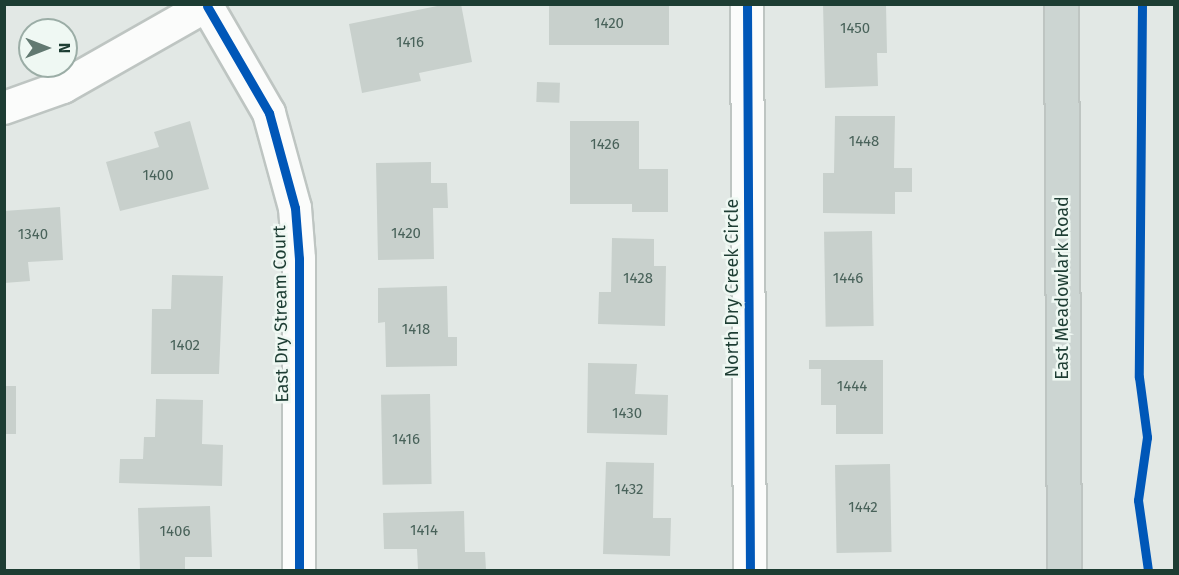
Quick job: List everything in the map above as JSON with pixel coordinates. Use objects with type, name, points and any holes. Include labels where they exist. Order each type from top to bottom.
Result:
[{"type":"main road","name":"East Meadowlark Road","points":[[1061,4],[1064,570]]},
{"type":"street","name":"North Dry Creek Circle","points":[[747,4],[750,570]]},
{"type":"street","points":[[4,108],[63,87],[208,5]]},
{"type":"street","name":"East Dry Stream Court","points":[[208,5],[269,113],[295,208],[299,259],[299,570]]},
{"type":"building","points":[[447,4],[461,4],[472,62],[419,73],[421,81],[362,93],[349,24]]},
{"type":"building","points":[[549,4],[669,4],[669,45],[549,45]]},
{"type":"building","points":[[823,4],[886,4],[887,53],[877,53],[878,86],[825,88]]},
{"type":"building","points":[[537,82],[560,83],[559,103],[536,102]]},
{"type":"building","points":[[835,116],[895,116],[894,168],[912,168],[912,192],[895,192],[895,214],[823,213],[823,173],[834,173]]},
{"type":"building","points":[[190,121],[209,189],[120,211],[106,162],[159,147],[154,132]]},
{"type":"building","points":[[570,121],[639,121],[639,169],[668,169],[668,212],[632,212],[632,204],[570,204]]},
{"type":"building","points":[[431,162],[431,183],[447,183],[448,208],[433,208],[434,259],[378,260],[376,163]]},
{"type":"building","points":[[60,207],[63,260],[28,262],[30,281],[4,283],[4,211]]},
{"type":"building","points":[[872,231],[874,326],[826,327],[824,232]]},
{"type":"building","points":[[612,238],[654,239],[654,266],[666,266],[665,326],[598,324],[599,292],[611,292]]},
{"type":"building","points":[[172,275],[223,276],[219,374],[151,374],[152,309],[171,309]]},
{"type":"building","points":[[447,286],[448,337],[457,337],[457,366],[386,367],[385,322],[378,323],[378,288]]},
{"type":"building","points":[[809,360],[883,360],[883,434],[836,434],[836,405],[821,405],[821,369],[809,369]]},
{"type":"building","points":[[588,363],[637,364],[635,394],[668,395],[667,435],[587,433]]},
{"type":"building","points":[[4,386],[16,386],[16,434],[4,434]]},
{"type":"building","points":[[430,394],[432,484],[383,485],[381,395]]},
{"type":"building","points":[[156,399],[203,400],[202,444],[223,445],[222,486],[119,483],[120,459],[143,459],[144,437],[155,437]]},
{"type":"building","points":[[606,462],[654,463],[653,518],[671,518],[670,556],[603,554]]},
{"type":"building","points":[[890,464],[892,552],[837,553],[835,465]]},
{"type":"building","points":[[210,506],[212,557],[185,557],[185,570],[140,570],[138,508]]},
{"type":"building","points":[[464,511],[465,552],[485,552],[486,570],[418,570],[417,549],[384,549],[383,513]]},
{"type":"cycle path","points":[[747,4],[750,570]]},
{"type":"cycle path","points":[[1142,4],[1139,377],[1147,437],[1138,500],[1148,570]]},
{"type":"cycle path","points":[[207,6],[269,113],[295,208],[299,259],[299,570]]}]
